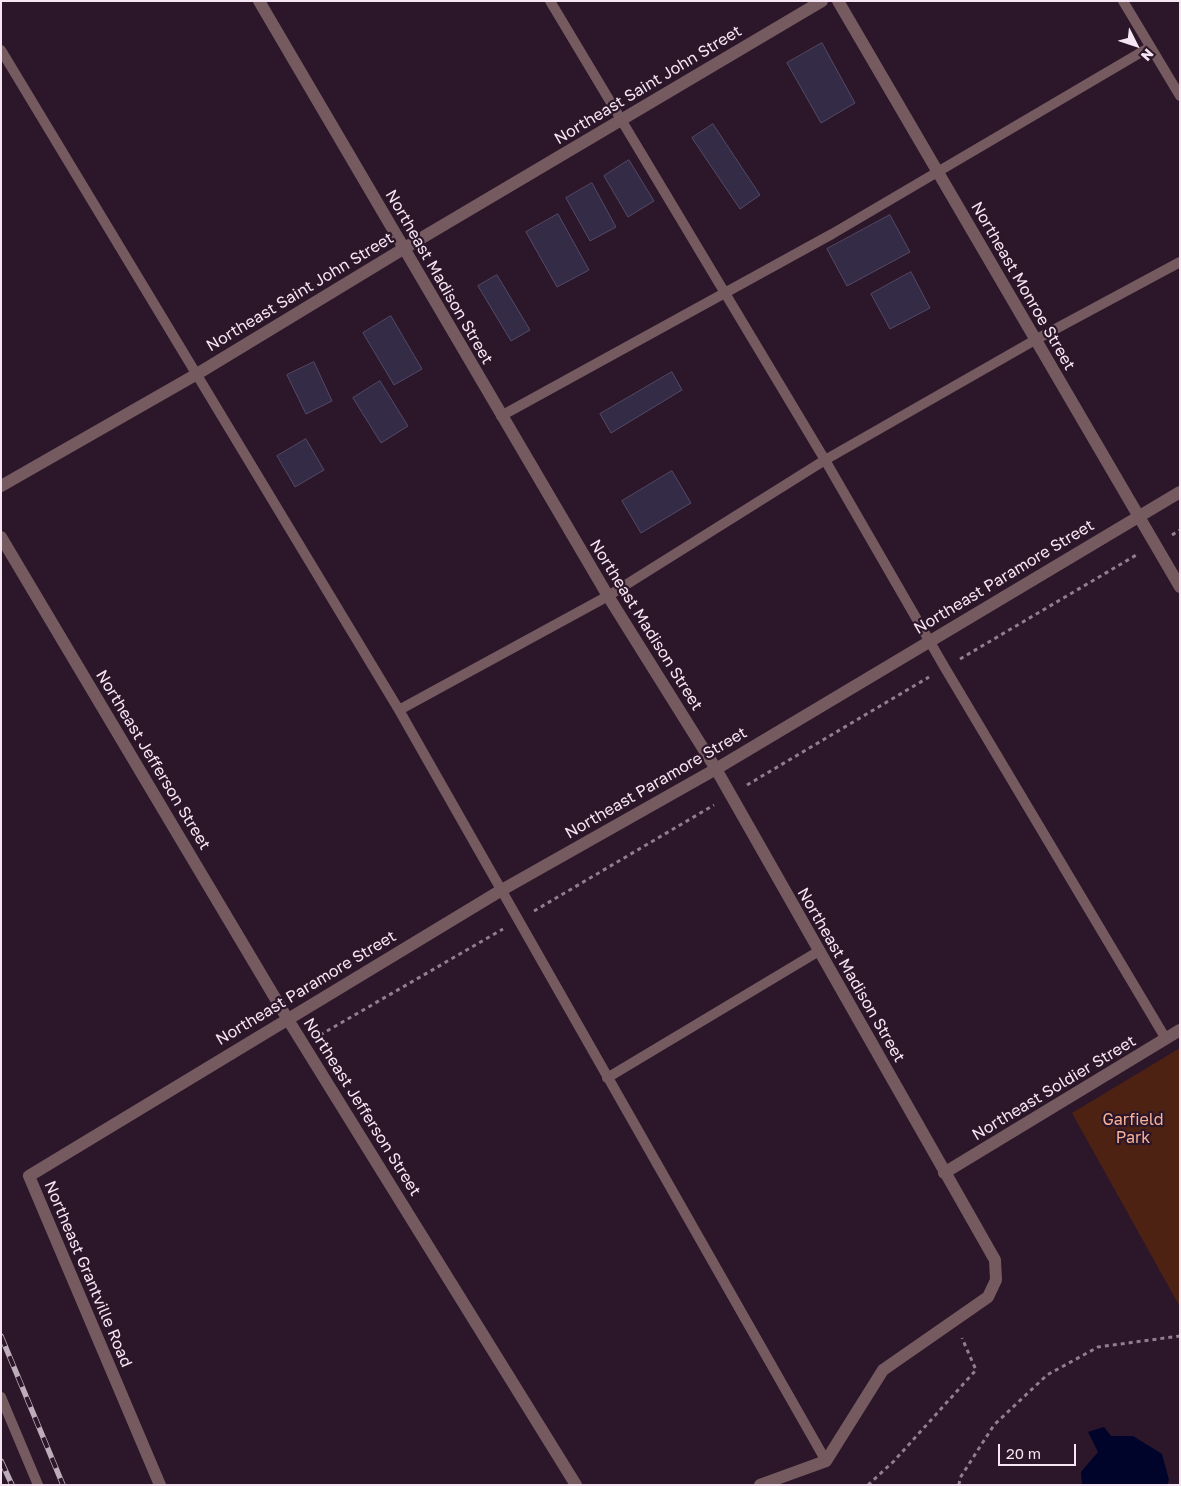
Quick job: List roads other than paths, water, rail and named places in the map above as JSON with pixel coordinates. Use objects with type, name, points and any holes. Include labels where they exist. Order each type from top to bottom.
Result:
[{"type":"street","name":"Northeast Madison Street","points":[[259,1],[608,596],[716,769],[995,1260],[996,1280],[988,1297],[883,1370],[826,1460]]},
{"type":"street","name":"Northeast Saint John Street","points":[[1,486],[197,374],[403,248],[822,1]]},
{"type":"street","name":"Northeast Monroe Street","points":[[838,1],[1180,587]]},
{"type":"street","name":"Northeast Paramore Street","points":[[148,1104],[287,1018],[500,891],[716,769],[1180,492]]},
{"type":"street","name":"Northeast Jefferson Street","points":[[1,537],[287,1018],[576,1485]]},
{"type":"street","name":"Northeast Soldier Street","points":[[944,1173],[1180,1030]]},
{"type":"street","name":"Northeast Grantville Road","points":[[148,1104],[29,1176],[160,1485]]},
{"type":"street","points":[[760,1485],[826,1460]]},
{"type":"lane","points":[[550,1],[825,460],[1166,1039]]},
{"type":"lane","points":[[1123,1],[1180,96]]},
{"type":"lane","points":[[502,416],[725,295],[938,174],[1150,46]]},
{"type":"lane","points":[[1,50],[399,710],[500,891],[826,1460]]},
{"type":"lane","points":[[399,710],[608,596],[825,460],[1036,340],[1180,262]]},
{"type":"lane","points":[[607,1078],[819,952]]},
{"type":"lane","points":[[1,1397],[38,1485]]},
{"type":"water","points":[[1104,1427],[1111,1436],[1133,1436],[1162,1454],[1169,1480],[1167,1485],[1082,1485],[1081,1472],[1098,1452],[1088,1432]]},
{"type":"railway","points":[[1,1336],[63,1485]]},
{"type":"railway","points":[[1,1461],[12,1485]]},
{"type":"park label","name":"Garfield Park","points":[[1133,1129]]}]
